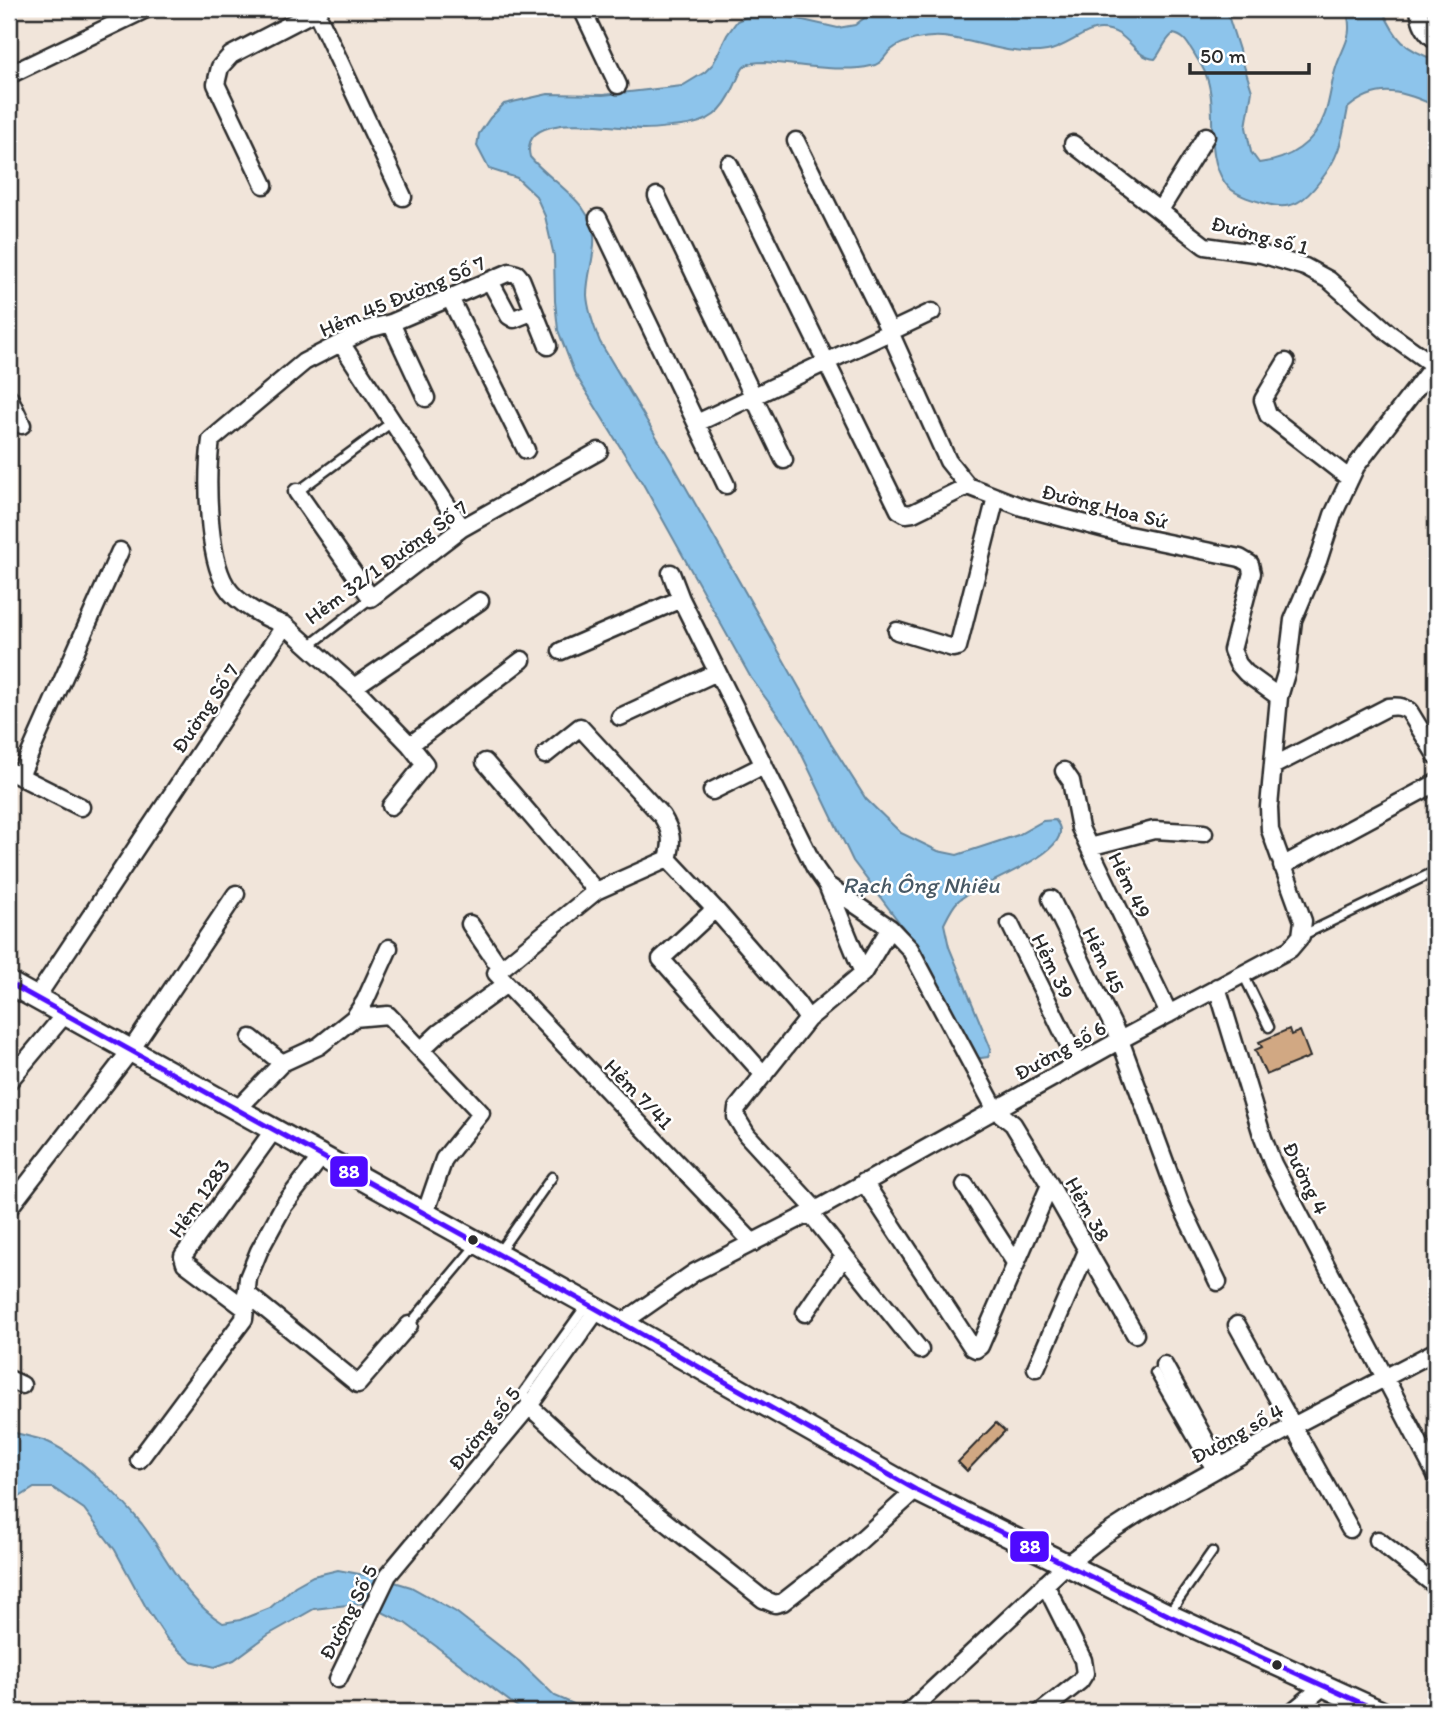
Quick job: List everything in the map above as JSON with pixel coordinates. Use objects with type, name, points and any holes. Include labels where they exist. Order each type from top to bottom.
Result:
[{"type":"main road","points":[[9,983],[916,1489],[1168,1615],[1381,1712]]},
{"type":"street","points":[[9,75],[146,9]]},
{"type":"street","points":[[264,185],[216,84],[220,67],[231,55],[317,9],[403,197]]},
{"type":"street","points":[[582,9],[618,85]]},
{"type":"street","points":[[1419,9],[1420,23],[1436,40]]},
{"type":"street","points":[[1160,210],[1206,136]]},
{"type":"street","points":[[729,164],[899,510],[906,514],[913,513],[968,486],[948,461],[890,332],[796,141]]},
{"type":"street","name":"Đường số 1","points":[[1073,144],[1205,246],[1261,254],[1305,267],[1329,280],[1390,334],[1435,366]]},
{"type":"street","points":[[657,196],[784,460]]},
{"type":"street","points":[[598,218],[726,485]]},
{"type":"street","name":"Hẻm 45 Đường Số 7","points":[[285,625],[250,609],[227,587],[214,551],[208,464],[211,440],[304,362],[368,329],[391,323],[510,272],[517,274],[548,346]]},
{"type":"street","points":[[490,281],[509,316],[514,319],[534,311]]},
{"type":"street","points":[[450,298],[526,450]]},
{"type":"street","points":[[697,423],[932,312]]},
{"type":"street","points":[[391,323],[426,398]]},
{"type":"street","points":[[341,343],[461,528]]},
{"type":"street","points":[[1286,362],[1263,400],[1268,415],[1350,479]]},
{"type":"street","points":[[1301,936],[1303,921],[1270,830],[1269,807],[1279,697],[1287,670],[1293,620],[1318,561],[1333,515],[1356,466],[1435,366]]},
{"type":"street","points":[[9,397],[22,425]]},
{"type":"street","name":"Hẻm 32/1 Đường Số 7","points":[[371,598],[461,528],[599,451]]},
{"type":"street","name":"Đường Hoa Sứ","points":[[968,486],[1022,507],[1124,534],[1240,558],[1250,564],[1252,573],[1232,650],[1245,673],[1279,697]]},
{"type":"street","points":[[298,492],[371,598]]},
{"type":"street","points":[[897,631],[953,648],[958,647],[996,497]]},
{"type":"street","points":[[81,807],[14,773],[120,551]]},
{"type":"street","points":[[670,573],[815,868],[827,885],[863,973]]},
{"type":"street","points":[[561,651],[681,599]]},
{"type":"street","points":[[354,687],[480,601]]},
{"type":"street","points":[[285,625],[354,687],[425,764],[391,806]]},
{"type":"street","name":"Đường Số 7","points":[[36,998],[285,625]]},
{"type":"street","points":[[410,745],[522,660]]},
{"type":"street","points":[[620,718],[717,672]]},
{"type":"street","points":[[1273,766],[1388,707],[1404,707],[1409,711],[1436,755]]},
{"type":"street","points":[[422,1049],[596,891],[668,859],[673,842],[669,827],[662,816],[580,727],[545,755]]},
{"type":"street","points":[[485,762],[596,891]]},
{"type":"street","points":[[712,791],[764,765]]},
{"type":"street","name":"Hẻm 49","points":[[1064,771],[1071,781],[1080,828],[1168,1014]]},
{"type":"street","points":[[1282,866],[1436,783]]},
{"type":"street","points":[[1089,847],[1154,830],[1204,834]]},
{"type":"street","points":[[668,859],[715,909],[808,1019]]},
{"type":"street","name":"Hẻm 38","points":[[827,885],[890,928],[911,949],[996,1110],[1013,1124],[1135,1334]]},
{"type":"street","points":[[9,1208],[131,1050],[236,894]]},
{"type":"street","name":"Hẻm 45","points":[[1051,899],[1120,1040],[1180,1203],[1218,1282]]},
{"type":"street","points":[[715,909],[661,959],[764,1075]]},
{"type":"street","name":"Hẻm 7/41","points":[[470,924],[501,976],[753,1243]]},
{"type":"street","name":"Hẻm 39","points":[[1010,924],[1078,1063]]},
{"type":"street","points":[[890,928],[863,973],[808,1019],[737,1108],[736,1117],[747,1135],[813,1212],[844,1256],[920,1350]]},
{"type":"street","name":"Đường số 6","points":[[622,1323],[695,1272],[813,1212],[1078,1063],[1290,949],[1301,936]]},
{"type":"street","points":[[237,1110],[282,1063],[319,1046],[354,1018],[365,1001],[389,948]]},
{"type":"street","name":"Đường 4","points":[[1217,987],[1273,1164],[1436,1475]]},
{"type":"street","points":[[9,1081],[65,1014]]},
{"type":"street","points":[[354,1018],[388,1015],[481,1113],[444,1159],[425,1214]]},
{"type":"street","points":[[251,1038],[282,1063]]},
{"type":"street","name":"Hẻm 1283","points":[[246,1301],[186,1263],[183,1256],[272,1131]]},
{"type":"street","points":[[139,1460],[244,1319],[248,1278],[259,1251],[284,1205],[321,1157]]},
{"type":"street","points":[[864,1182],[972,1347],[976,1349],[981,1346],[1050,1185]]},
{"type":"street","points":[[965,1185],[1016,1264]]},
{"type":"street","points":[[1036,1368],[1087,1251]]},
{"type":"street","points":[[805,1313],[844,1256]]},
{"type":"street","points":[[246,1301],[358,1384],[409,1325]]},
{"type":"street","name":"Đường số 5","points":[[392,1570],[530,1405],[592,1307]]},
{"type":"street","points":[[1237,1325],[1350,1529]]},
{"type":"street","name":"Đường số 4","points":[[909,1712],[1066,1565],[1123,1522],[1293,1426],[1436,1351]]},
{"type":"street","points":[[1159,1369],[1216,1469]]},
{"type":"street","points":[[530,1405],[589,1460],[762,1599],[775,1604],[783,1602],[852,1548],[916,1489]]},
{"type":"street","points":[[1378,1540],[1436,1586]]},
{"type":"street","name":"Đường Số 5","points":[[338,1679],[392,1570]]},
{"type":"street","points":[[1041,1712],[1085,1674],[1083,1660],[1045,1584]]},
{"type":"street","points":[[1292,1712],[1324,1686]]},
{"type":"lane","points":[[298,492],[392,422]]},
{"type":"lane","name":"Hẻm 32/1 Đường Số 7","points":[[309,646],[371,598]]},
{"type":"lane","points":[[1301,936],[1436,871]]},
{"type":"lane","points":[[1243,974],[1269,1027]]},
{"type":"lane","points":[[498,1255],[552,1177]]},
{"type":"lane","points":[[409,1325],[477,1244]]},
{"type":"lane","points":[[1168,1615],[1212,1552]]},
{"type":"water","name":"Rạch Ông Nhiêu","points":[[876,9],[1226,9],[1252,91],[1246,127],[1251,152],[1259,163],[1281,158],[1300,148],[1321,124],[1348,35],[1346,9],[1382,9],[1402,42],[1416,52],[1436,60],[1436,106],[1391,92],[1381,92],[1359,100],[1348,108],[1339,147],[1327,172],[1303,199],[1284,206],[1267,204],[1244,196],[1225,183],[1215,159],[1212,104],[1206,75],[1186,41],[1173,34],[1155,59],[1141,53],[1118,33],[1101,29],[1088,32],[1047,51],[1021,52],[936,37],[915,39],[902,44],[891,50],[878,64],[859,68],[754,63],[743,69],[720,110],[700,122],[648,129],[573,124],[554,126],[539,132],[530,141],[530,157],[573,197],[590,221],[594,241],[587,295],[600,342],[675,468],[831,744],[866,799],[901,833],[938,851],[957,855],[1018,835],[1043,821],[1055,820],[1060,832],[1055,843],[1023,866],[958,901],[944,924],[949,947],[991,1049],[988,1057],[974,1059],[905,930],[853,861],[792,734],[751,678],[643,484],[574,372],[558,330],[554,256],[545,216],[536,196],[517,178],[489,169],[477,146],[479,134],[504,104],[548,94],[603,95],[682,86],[713,64],[737,21],[750,15],[763,11],[838,28],[855,25]]},
{"type":"water","points":[[9,1433],[56,1446],[97,1476],[142,1524],[197,1602],[223,1623],[240,1620],[270,1608],[295,1586],[313,1576],[338,1570],[381,1578],[411,1587],[456,1612],[520,1662],[555,1696],[592,1712],[524,1712],[405,1623],[364,1603],[314,1609],[268,1635],[234,1660],[215,1667],[191,1661],[167,1639],[147,1609],[115,1550],[84,1509],[53,1488],[34,1488],[18,1498],[9,1509]]},
{"type":"building","points":[[1289,1029],[1291,1035],[1300,1031],[1310,1057],[1266,1075],[1255,1050],[1262,1047],[1259,1042]]},
{"type":"building","points":[[996,1423],[1005,1431],[967,1471],[958,1462]]},
{"type":"transit line","name":"88","points":[[9,983],[588,1304],[916,1490],[1168,1615],[1381,1712]]}]
